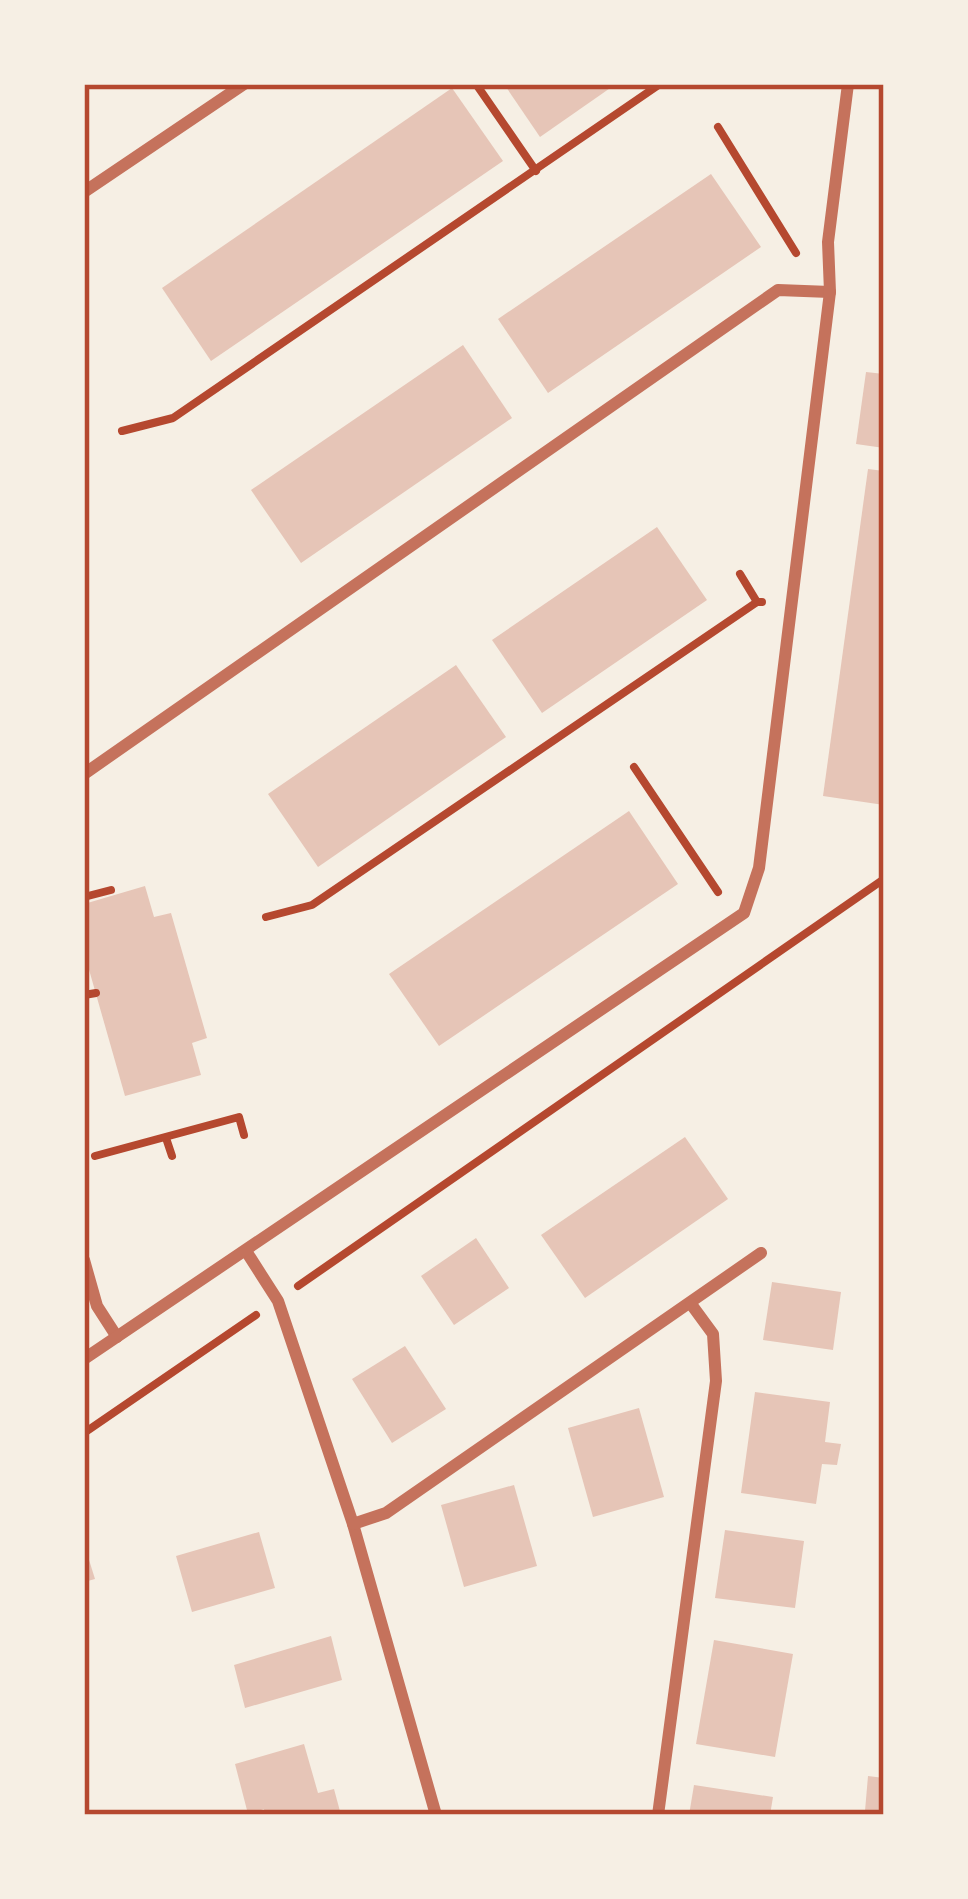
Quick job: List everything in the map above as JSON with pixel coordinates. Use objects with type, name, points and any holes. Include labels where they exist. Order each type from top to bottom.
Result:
[{"type":"street","points":[[84,192],[244,84]]},
{"type":"street","points":[[84,1359],[740,915],[759,868],[794,606],[830,292],[828,242],[848,84]]},
{"type":"street","points":[[84,774],[778,290],[830,292]]},
{"type":"street","points":[[246,1251],[278,1301],[352,1524],[436,1815]]},
{"type":"street","points":[[352,1524],[386,1513],[761,1253]]},
{"type":"street","points":[[84,1260],[97,1306],[117,1337]]},
{"type":"street","points":[[658,1815],[716,1381],[713,1334],[691,1304]]},
{"type":"path","points":[[476,84],[536,171]]},
{"type":"path","points":[[122,431],[173,418],[660,84]]},
{"type":"path","points":[[718,127],[799,257],[799,289]]},
{"type":"path","points":[[740,574],[757,602]]},
{"type":"path","points":[[266,916],[312,905],[757,602],[794,606]]},
{"type":"path","points":[[634,766],[740,915]]},
{"type":"path","points":[[84,1433],[884,879]]},
{"type":"path","points":[[84,897],[111,890]]},
{"type":"path","points":[[84,995],[96,993]]},
{"type":"path","points":[[95,1156],[239,1118],[244,1136]]},
{"type":"path","points":[[166,1138],[172,1156]]},
{"type":"building","points":[[504,84],[616,84],[540,137]]},
{"type":"building","points":[[452,88],[503,161],[211,361],[162,288]]},
{"type":"building","points":[[711,174],[761,247],[548,393],[498,319]]},
{"type":"building","points":[[463,345],[512,418],[301,563],[251,490]]},
{"type":"building","points":[[866,372],[884,374],[884,448],[856,444]]},
{"type":"building","points":[[868,469],[884,471],[884,805],[823,796]]},
{"type":"building","points":[[657,527],[707,600],[542,713],[492,640]]},
{"type":"building","points":[[456,665],[506,737],[318,867],[268,794]]},
{"type":"building","points":[[629,811],[678,884],[439,1046],[389,974]]},
{"type":"building","points":[[145,886],[154,917],[171,913],[207,1038],[192,1043],[201,1075],[125,1096],[84,952],[84,904]]},
{"type":"building","points":[[685,1137],[728,1199],[585,1298],[541,1235]]},
{"type":"building","points":[[476,1238],[509,1288],[454,1325],[421,1276]]},
{"type":"building","points":[[772,1282],[841,1292],[833,1350],[763,1340]]},
{"type":"building","points":[[405,1346],[446,1409],[392,1443],[352,1379]]},
{"type":"building","points":[[755,1392],[830,1402],[825,1442],[841,1444],[837,1465],[822,1464],[816,1504],[741,1493]]},
{"type":"building","points":[[639,1408],[664,1497],[593,1517],[568,1428]]},
{"type":"building","points":[[514,1485],[537,1566],[464,1587],[441,1505]]},
{"type":"building","points":[[725,1530],[804,1541],[795,1608],[715,1598]]},
{"type":"building","points":[[259,1532],[275,1588],[192,1612],[176,1556]]},
{"type":"building","points":[[84,1544],[95,1579],[84,1582]]},
{"type":"building","points":[[331,1636],[342,1680],[245,1708],[234,1665]]},
{"type":"building","points":[[714,1640],[793,1654],[775,1757],[696,1744]]},
{"type":"building","points":[[304,1744],[318,1793],[334,1789],[341,1815],[265,1815],[264,1809],[248,1814],[235,1764]]},
{"type":"building","points":[[868,1776],[884,1778],[884,1813],[865,1811]]},
{"type":"building","points":[[694,1785],[773,1797],[770,1815],[689,1815]]}]
